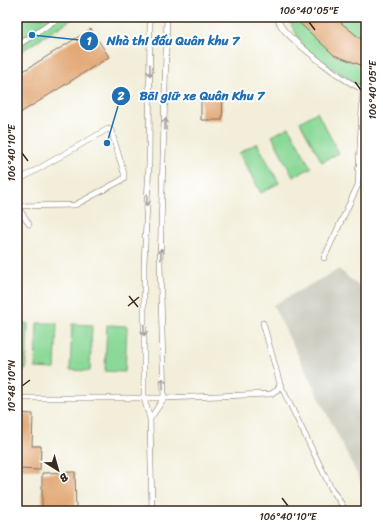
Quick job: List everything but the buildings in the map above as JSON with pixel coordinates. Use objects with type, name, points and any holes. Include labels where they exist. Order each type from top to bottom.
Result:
[{"type":"lane","points":[[17,46],[60,17]]},
{"type":"lane","points":[[150,17],[149,163],[144,264],[144,398],[150,419],[152,511]]},
{"type":"lane","points":[[150,419],[164,398],[160,264],[167,17]]},
{"type":"lane","points":[[278,17],[281,26],[305,50],[329,68],[364,89],[358,185],[324,258]]},
{"type":"lane","points":[[17,181],[104,130],[110,130],[124,178],[75,205],[17,206],[29,224]]},
{"type":"lane","points":[[358,169],[366,168]]},
{"type":"lane","points":[[263,323],[280,384],[331,488],[346,511]]},
{"type":"lane","points":[[17,398],[164,398],[265,395],[277,390],[280,384]]},
{"type":"shaded area","points":[[339,269],[366,293],[366,492],[273,305]]},
{"type":"green space","points":[[17,17],[75,17],[17,54]]},
{"type":"green space","points":[[287,17],[366,17],[366,89],[363,89],[305,50]]},
{"type":"green space","points":[[317,112],[339,153],[322,162],[300,122]]},
{"type":"green space","points":[[289,127],[311,168],[293,177],[272,136]]},
{"type":"green space","points":[[257,143],[279,183],[261,193],[239,153]]},
{"type":"green space","points":[[17,323],[28,323],[26,369],[17,369]]},
{"type":"green space","points":[[37,323],[57,323],[55,369],[35,368]]},
{"type":"green space","points":[[72,324],[92,325],[90,371],[70,370]]},
{"type":"green space","points":[[107,325],[127,326],[125,372],[105,371]]},
{"type":"place","name":"Nhà thi đấu Quân khu 7","points":[[32,35]]},
{"type":"place","name":"Bãi giữ xe Quân Khu 7","points":[[107,143]]}]
